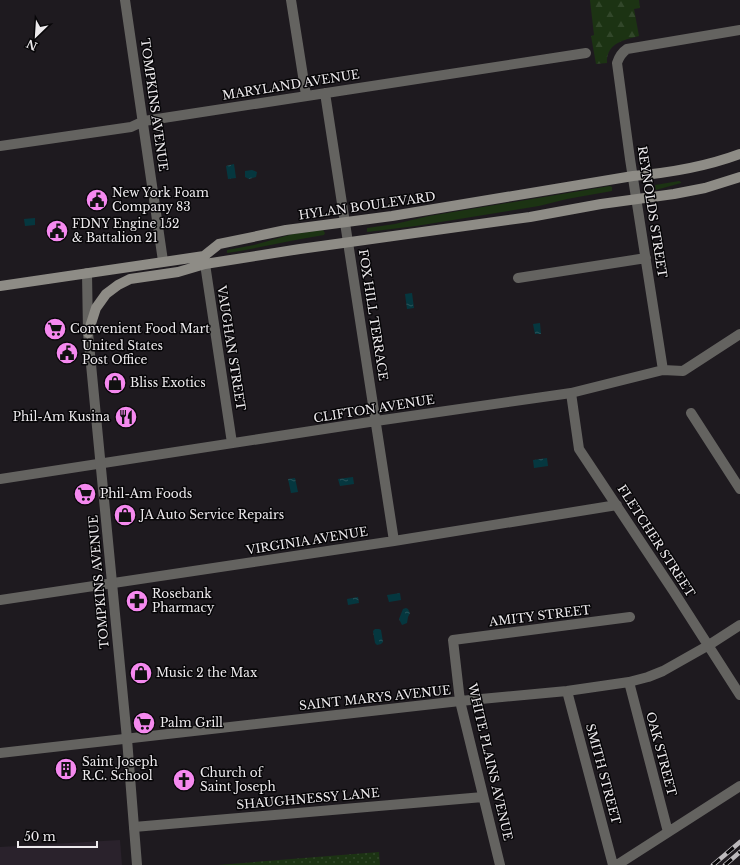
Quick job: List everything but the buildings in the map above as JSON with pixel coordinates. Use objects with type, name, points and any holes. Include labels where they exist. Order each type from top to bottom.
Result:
[{"type":"main road","name":"HYLAN BOULEVARD","points":[[205,260],[220,244],[286,230],[392,216],[632,176],[662,174],[725,160],[740,154]]},
{"type":"main road","name":"HYLAN BOULEVARD","points":[[0,286],[163,261],[205,260],[530,217],[674,194],[705,188],[740,177]]},
{"type":"main road","points":[[88,333],[96,308],[106,294],[123,281],[178,272],[205,260]]},
{"type":"street","name":"TOMPKINS AVENUE","points":[[125,0],[144,121],[163,261]]},
{"type":"street","points":[[291,0],[292,15],[306,95]]},
{"type":"street","name":"REYNOLDS STREET","points":[[663,370],[632,176],[618,58],[627,49],[740,30]]},
{"type":"street","name":"MARYLAND AVENUE","points":[[0,146],[131,127],[144,121],[306,95],[586,53]]},
{"type":"street","name":"FOX HILL TERRACE","points":[[325,92],[394,541]]},
{"type":"street","points":[[518,278],[646,258]]},
{"type":"street","name":"VAUGHAN STREET","points":[[205,260],[232,444]]},
{"type":"street","name":"TOMPKINS AVENUE","points":[[87,273],[88,333],[127,739],[137,865]]},
{"type":"street","name":"CLIFTON AVENUE","points":[[0,479],[376,421],[571,393],[663,370],[683,371],[740,334]]},
{"type":"street","name":"FLETCHER STREET","points":[[571,393],[579,448],[709,645],[740,695]]},
{"type":"street","points":[[691,413],[740,489]]},
{"type":"street","name":"VIRGINIA AVENUE","points":[[0,600],[617,506]]},
{"type":"street","name":"AMITY STREET","points":[[453,640],[630,617]]},
{"type":"street","name":"SAINT MARYS AVENUE","points":[[0,753],[460,701],[567,691],[629,682],[663,671],[709,645],[740,625]]},
{"type":"street","name":"WHITE PLAINS AVENUE","points":[[453,640],[460,701],[500,865]]},
{"type":"street","name":"OAK STREET","points":[[629,682],[668,832]]},
{"type":"street","name":"SMITH STREET","points":[[567,691],[613,865]]},
{"type":"street","points":[[617,865],[740,786]]},
{"type":"street","name":"SHAUGHNESSY LANE","points":[[134,827],[483,797]]},
{"type":"shaded area","points":[[120,840],[122,865],[0,865],[0,847]]},
{"type":"green space","points":[[590,0],[639,0],[640,8],[634,9],[639,36],[622,41],[613,47],[607,56],[607,63],[596,64],[591,36],[594,35]]},
{"type":"green space","points":[[679,181],[681,183],[656,190],[655,185]]},
{"type":"green space","points":[[610,186],[612,187],[612,191],[567,199],[539,206],[416,226],[367,232],[367,228],[395,224],[429,216]]},
{"type":"green space","points":[[323,230],[325,233],[324,235],[227,253],[227,250],[254,245],[293,234]]},
{"type":"green space","points":[[379,852],[380,865],[218,865]]},
{"type":"water","points":[[234,164],[236,178],[228,179],[226,166]]},
{"type":"water","points":[[252,170],[257,172],[256,177],[249,179],[245,177],[245,171]]},
{"type":"water","points":[[35,218],[35,225],[25,226],[24,219]]},
{"type":"water","points":[[412,293],[414,308],[407,309],[405,294]]},
{"type":"water","points":[[540,323],[541,334],[535,334],[533,324]]},
{"type":"water","points":[[547,458],[548,466],[534,468],[533,460]]},
{"type":"water","points":[[353,477],[354,484],[340,486],[338,479]]},
{"type":"water","points":[[295,478],[298,492],[291,493],[288,479]]},
{"type":"water","points":[[400,593],[401,600],[389,602],[387,595]]},
{"type":"water","points":[[358,597],[359,603],[348,605],[347,599]]},
{"type":"water","points":[[406,608],[410,613],[407,623],[402,625],[399,619],[403,609]]},
{"type":"water","points":[[375,629],[381,630],[383,642],[381,644],[377,645],[375,643],[373,631]]},
{"type":"railway","points":[[713,865],[740,842]]},
{"type":"railway","points":[[725,865],[740,852]]},
{"type":"place","name":"New York Foam Company 83","points":[[97,200]]},
{"type":"place","name":"FDNY Engine 152 & Battalion 21","points":[[57,231]]},
{"type":"place","name":"Convenient Food Mart","points":[[55,329]]},
{"type":"place","name":"United States Post Office","points":[[67,353]]},
{"type":"place","name":"Bliss Exotics","points":[[115,383]]},
{"type":"place","name":"Phil-Am Kusina","points":[[126,417]]},
{"type":"place","name":"Phil-Am Foods","points":[[85,494]]},
{"type":"place","name":"JA Auto Service Repairs","points":[[125,515]]},
{"type":"place","name":"Rosebank Pharmacy","points":[[137,601]]},
{"type":"place","name":"Music 2 the Max","points":[[141,673]]},
{"type":"place","name":"Palm Grill","points":[[144,723]]},
{"type":"place","name":"Saint Joseph R.C. School","points":[[66,769]]},
{"type":"place","name":"Church of Saint Joseph","points":[[184,780]]}]
